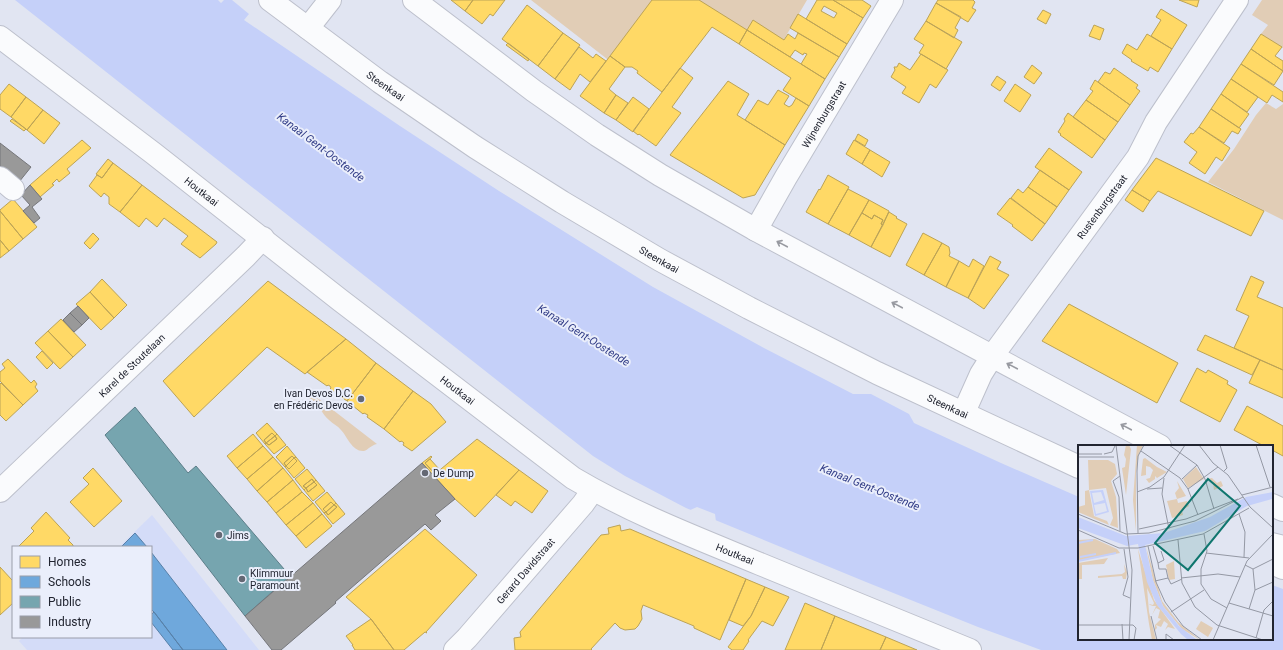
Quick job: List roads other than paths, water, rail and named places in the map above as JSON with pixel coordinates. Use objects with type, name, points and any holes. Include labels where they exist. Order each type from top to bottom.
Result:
[{"type":"street","name":"Steenkaai","points":[[270,0],[380,82],[475,147],[562,202],[660,260],[762,315],[878,373],[1078,467]]},
{"type":"street","points":[[308,28],[330,0]]},
{"type":"street","points":[[414,0],[534,91],[596,135],[660,175],[756,230],[993,355],[1158,445]]},
{"type":"street","name":"Wijnenburgstraat","points":[[756,230],[892,0]]},
{"type":"street","name":"Rustenburgstraat","points":[[964,412],[981,374],[993,355],[1138,157],[1156,122],[1237,0]]},
{"type":"street","name":"Houtkaai","points":[[0,37],[147,148],[340,300],[573,478],[593,490],[638,512],[695,537],[970,650]]},
{"type":"street","name":"Karel de Stoutelaan","points":[[0,491],[263,238]]},
{"type":"street","name":"Gerard Davidstraat","points":[[455,650],[583,504],[593,490]]},
{"type":"street","points":[[1273,505],[1283,510]]},
{"type":"street","points":[[1273,544],[1283,547]]},
{"type":"street","points":[[1273,563],[1283,568]]},
{"type":"water","name":"Kanaal Gent-Oostende","points":[[15,0],[218,0],[221,3],[224,0],[232,0],[249,14],[244,20],[499,191],[653,287],[764,348],[853,394],[871,394],[909,414],[914,423],[1078,497],[1078,640],[1273,640],[1273,585],[1283,589],[1283,650],[1041,650],[978,627],[686,508],[625,476],[593,456]]},
{"type":"place","name":"Ivan Devos D.C. en Frédéric Devos","points":[[361,399]]},
{"type":"place","name":"De Dump","points":[[425,473]]},
{"type":"place","name":"Jims","points":[[219,535]]},
{"type":"place","name":"Klimmuur Paramount","points":[[242,579]]}]
